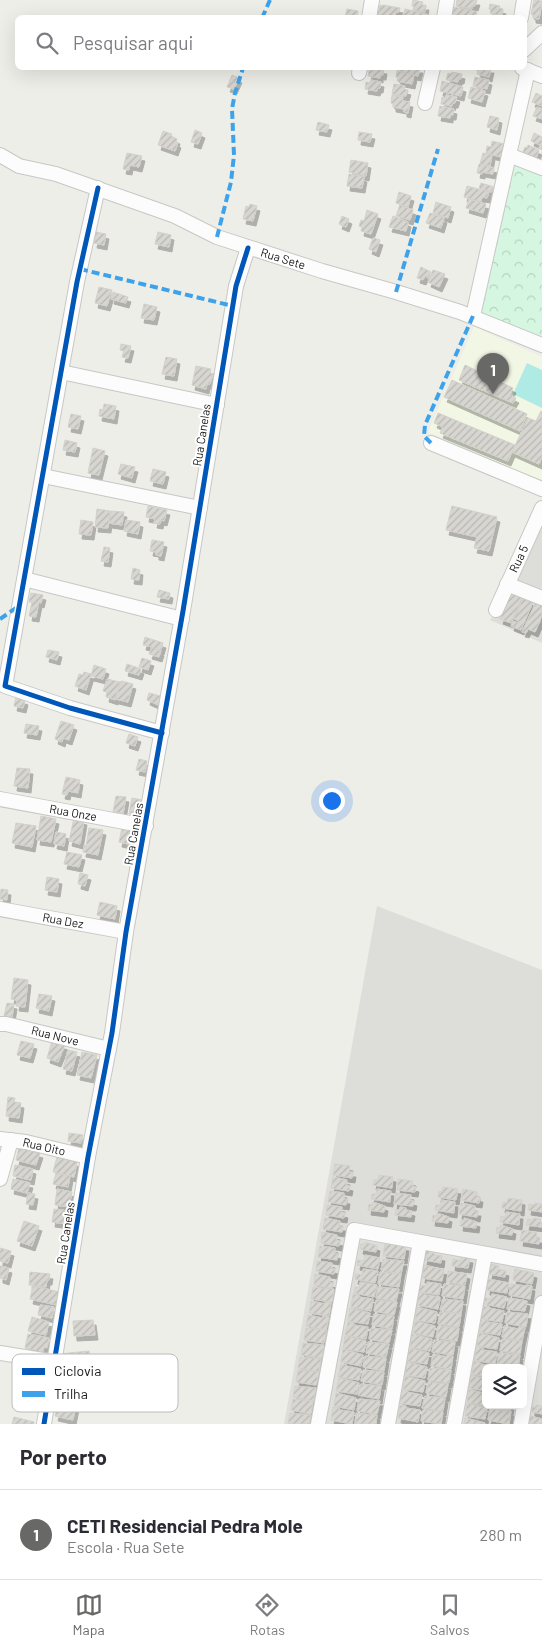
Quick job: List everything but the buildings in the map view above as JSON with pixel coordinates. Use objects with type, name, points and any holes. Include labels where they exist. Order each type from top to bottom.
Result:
[{"type":"street","points":[[370,15],[372,0]]},
{"type":"street","points":[[445,15],[448,0]]},
{"type":"street","points":[[522,15],[524,0]]},
{"type":"street","points":[[527,46],[535,34]]},
{"type":"street","points":[[425,103],[432,70]]},
{"type":"street","points":[[473,316],[509,155],[525,70]]},
{"type":"street","points":[[527,70],[542,76]]},
{"type":"street","name":"Rua Sete","points":[[0,155],[19,166],[56,174],[175,216],[217,237],[248,248],[473,316],[542,345]]},
{"type":"street","points":[[509,155],[542,168]]},
{"type":"street","points":[[98,188],[77,282],[5,686],[70,708],[162,733]]},
{"type":"street","name":"Rua Canelas","points":[[55,1354],[88,1158],[109,1049],[126,932],[182,619],[236,286],[248,248]]},
{"type":"street","points":[[61,372],[216,406]]},
{"type":"street","points":[[431,443],[542,489]]},
{"type":"street","points":[[42,476],[200,508]]},
{"type":"street","name":"Rua 5","points":[[496,610],[541,511]]},
{"type":"street","points":[[24,579],[182,619]]},
{"type":"street","points":[[507,584],[542,598]]},
{"type":"street","name":"Rua Onze","points":[[0,800],[146,826]]},
{"type":"street","name":"Rua Dez","points":[[0,909],[126,932]]},
{"type":"street","name":"Rua Nove","points":[[0,1024],[109,1049]]},
{"type":"street","points":[[0,1179],[5,1140]]},
{"type":"street","name":"Rua Oito","points":[[5,1140],[26,1142],[88,1158]]},
{"type":"street","points":[[318,1424],[354,1230],[542,1264]]},
{"type":"street","points":[[388,1424],[420,1242]]},
{"type":"street","points":[[454,1424],[485,1254]]},
{"type":"street","points":[[520,1424],[542,1303]]},
{"type":"shaded area","points":[[474,327],[542,357],[542,482],[428,432]]},
{"type":"shaded area","points":[[527,363],[542,370],[542,408],[513,394]]},
{"type":"shaded area","points":[[542,508],[542,643],[490,620]]},
{"type":"shaded area","points":[[377,906],[542,970],[542,1424],[284,1424]]},
{"type":"green space","points":[[511,162],[542,177],[542,341],[479,314]]},
{"type":"marked path","points":[[263,15],[270,0]]},
{"type":"marked path","points":[[217,237],[231,182],[234,155],[232,109],[242,70]]},
{"type":"marked path","points":[[396,292],[438,149]]},
{"type":"marked path","points":[[80,269],[233,306]]},
{"type":"marked path","points":[[431,443],[424,436],[425,425],[473,316]]},
{"type":"marked path","points":[[0,619],[19,606]]},
{"type":"cycle path","points":[[98,188],[77,282],[5,686],[70,708],[162,733]]},
{"type":"cycle path","points":[[56,1354],[88,1157],[112,1033],[126,932],[183,611],[236,286],[248,248]]},
{"type":"cycle path","points":[[44,1424],[46,1412]]},
{"type":"place","name":"CETI Residencial Pedra Mole","points":[[493,394]]}]
